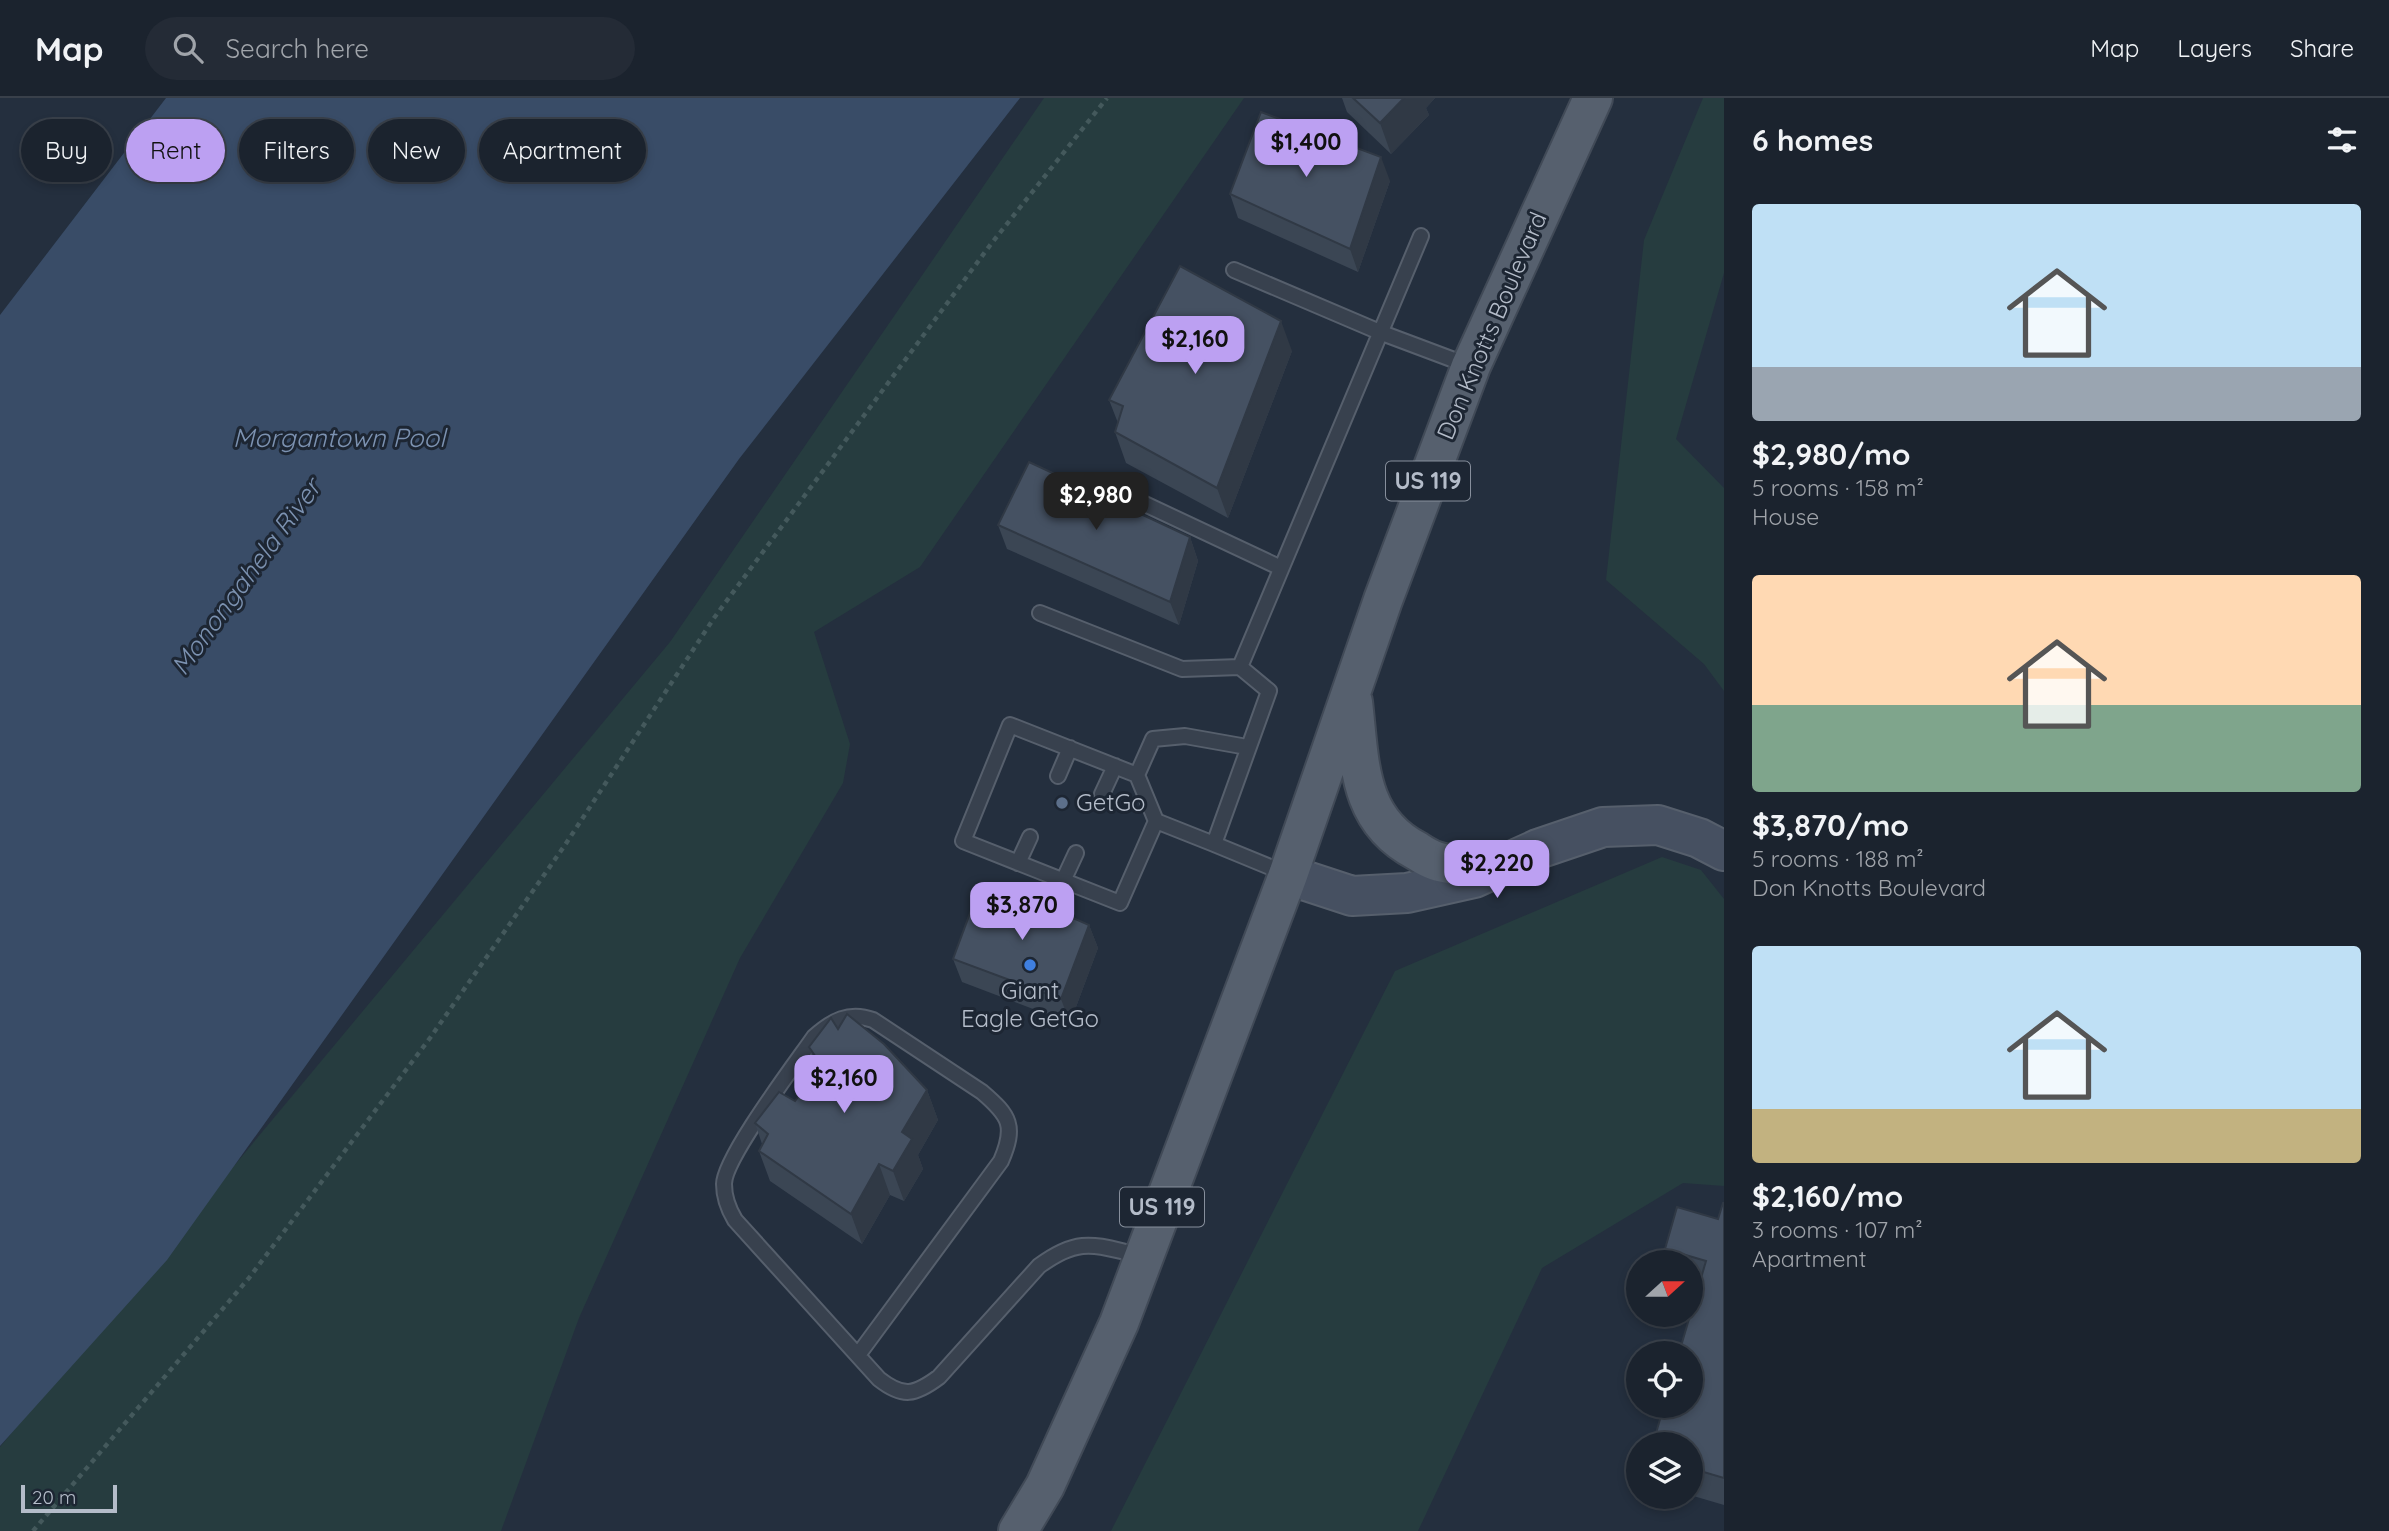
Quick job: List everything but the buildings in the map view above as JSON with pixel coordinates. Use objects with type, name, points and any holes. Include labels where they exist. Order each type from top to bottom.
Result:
[{"type":"main road","name":"Don Knotts Boulevard","points":[[1288,875],[1351,690],[1471,366],[1593,98]]},
{"type":"main road","points":[[1351,690],[1360,766],[1368,799],[1384,828],[1405,845],[1437,862],[1495,868]]},
{"type":"main road","points":[[1288,875],[1352,896],[1407,893],[1474,878],[1538,849],[1602,827],[1658,825],[1699,838],[1724,851]]},
{"type":"main road","name":"US 119","points":[[1018,1531],[1045,1486],[1119,1323],[1288,875]]},
{"type":"lane","points":[[1240,667],[1421,236]]},
{"type":"lane","points":[[1234,270],[1382,333],[1471,366]]},
{"type":"lane","points":[[1098,482],[1281,568]]},
{"type":"lane","points":[[1040,613],[1182,669],[1240,667],[1269,691],[1214,844]]},
{"type":"lane","points":[[1156,821],[1120,903],[963,841],[1010,725],[1137,775],[1156,821],[1288,875]]},
{"type":"lane","points":[[1137,775],[1153,739],[1185,736],[1247,747]]},
{"type":"lane","points":[[1058,776],[1070,748]]},
{"type":"lane","points":[[1102,794],[1115,766]]},
{"type":"lane","points":[[1018,863],[1030,837]]},
{"type":"lane","points":[[1063,881],[1076,853]]},
{"type":"lane","points":[[858,1355],[1001,1161],[1010,1141],[1007,1119],[990,1099],[873,1020],[859,1015],[830,1023],[814,1037],[737,1150],[724,1182],[729,1209],[735,1220],[879,1379],[894,1391],[910,1392],[925,1388],[939,1377],[1039,1266],[1059,1251],[1075,1245],[1097,1246],[1144,1256]]},
{"type":"path","points":[[33,1531],[249,1278],[430,1038],[565,845],[714,618],[991,244],[1107,98]]},
{"type":"green space","points":[[1044,98],[1244,98],[920,567],[814,632],[850,744],[843,783],[740,958],[579,1318],[501,1531],[0,1531],[0,1447],[670,642]]},
{"type":"green space","points":[[1703,98],[1724,98],[1724,273],[1676,439],[1724,488],[1724,691],[1704,664],[1606,580],[1644,240]]},
{"type":"green space","points":[[1662,857],[1701,870],[1724,899],[1724,1186],[1683,1183],[1542,1268],[1418,1531],[1111,1531],[1395,971]]},
{"type":"water","name":"Morgantown Pool","points":[[166,98],[1020,98],[739,459],[167,1260],[0,1446],[0,315],[102,182],[112,182],[112,169],[126,150],[126,182],[225,182],[225,119],[150,119]]},
{"type":"place","name":"GetGo","points":[[1062,803]]},
{"type":"place","name":"Giant Eagle GetGo","points":[[1030,965]]},
{"type":"water label","name":"Monongahela River","points":[[246,577]]}]
